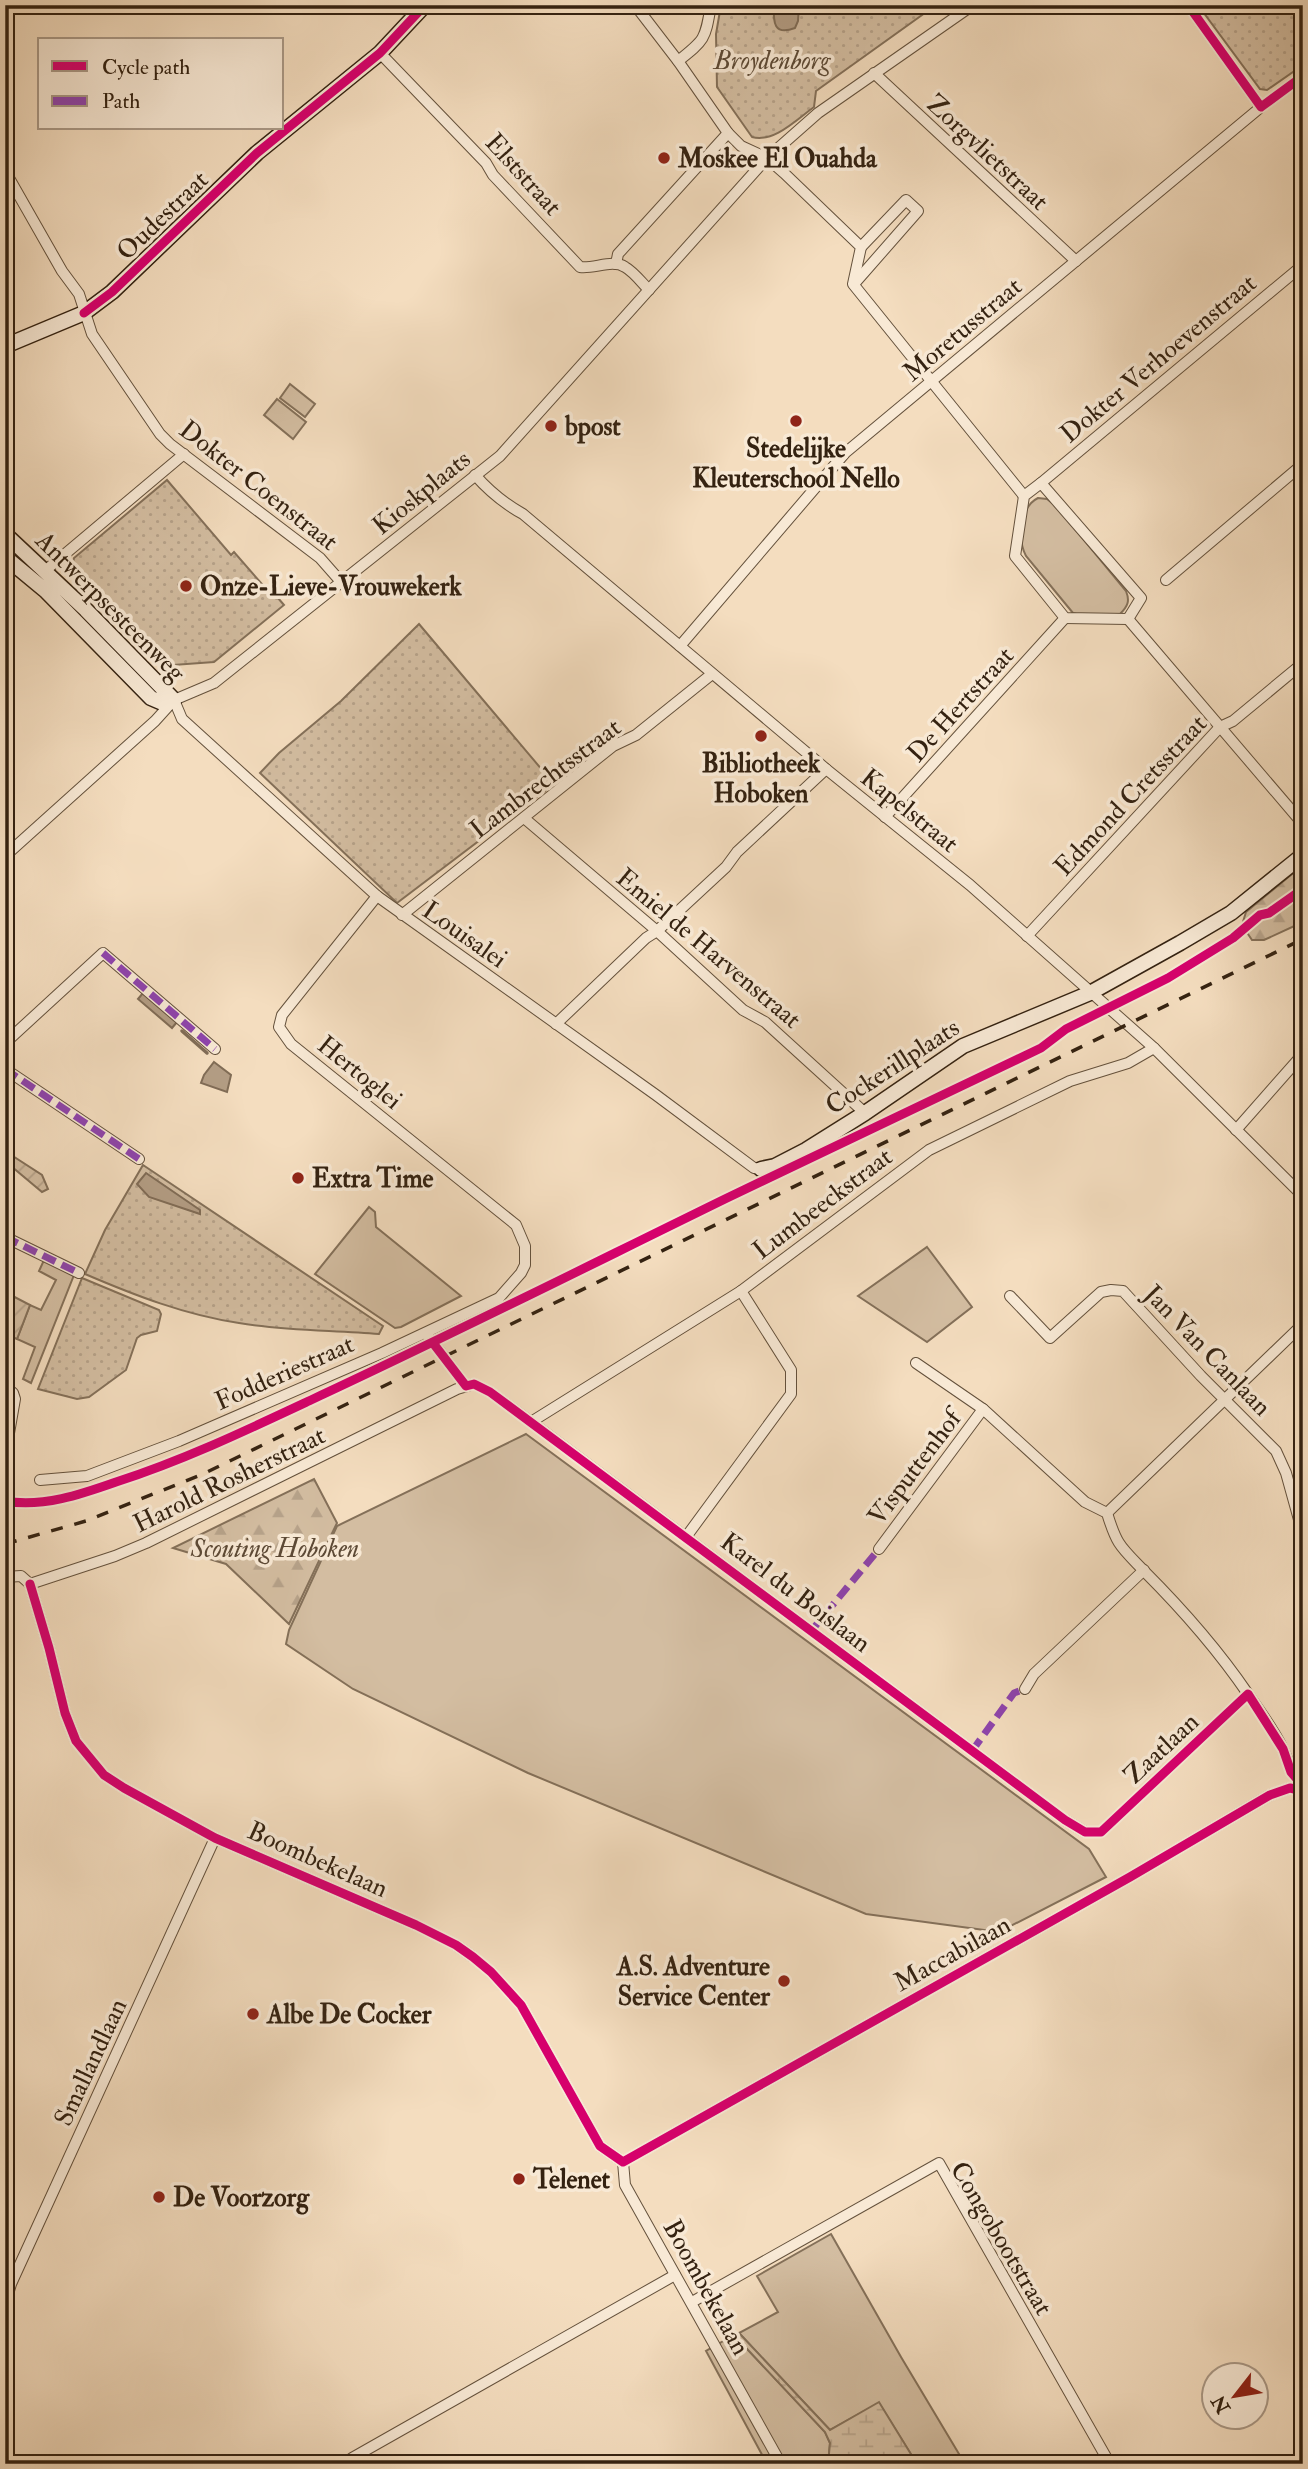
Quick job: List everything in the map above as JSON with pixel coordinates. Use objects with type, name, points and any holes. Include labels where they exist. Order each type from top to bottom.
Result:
[{"type":"street","name":"Oudestraat","points":[[5,346],[84,313],[112,292],[257,153],[380,53],[425,5]]},
{"type":"street","points":[[635,5],[728,133],[741,146],[767,158],[861,247]]},
{"type":"street","points":[[678,61],[696,47],[708,32],[711,5]]},
{"type":"street","name":"Kioskplaats","points":[[174,700],[214,684],[512,443],[767,158],[818,113],[973,5]]},
{"type":"street","points":[[1188,5],[1261,107]]},
{"type":"street","name":"Elststraat","points":[[380,53],[486,163],[494,175],[580,267],[616,264]]},
{"type":"street","name":"Zorgvlietstraat","points":[[874,73],[1076,261]]},
{"type":"street","name":"Moretusstraat","points":[[680,646],[845,453],[1261,107],[1303,76]]},
{"type":"street","points":[[649,290],[624,265],[616,264],[618,254],[728,133]]},
{"type":"street","name":"Dokter Coenstraat","points":[[5,171],[62,271],[79,294],[92,334],[160,433],[170,444],[320,558],[342,583]]},
{"type":"street","points":[[906,200],[918,211],[853,284],[861,247],[906,200]]},
{"type":"street","name":"Dokter Verhoevenstraat","points":[[1024,496],[1303,265]]},
{"type":"street","points":[[853,284],[1024,496],[1015,556],[1065,618],[1128,619],[1303,824]]},
{"type":"street","points":[[46,570],[184,454]]},
{"type":"street","points":[[1166,580],[1303,464]]},
{"type":"street","name":"Kapelstraat","points":[[475,475],[486,487],[523,514],[826,769],[970,885],[1154,1048],[1303,1196]]},
{"type":"street","points":[[1041,483],[1141,598],[1128,619]]},
{"type":"street","name":"Antwerpsesteenweg","points":[[5,534],[31,560],[46,570],[174,700],[165,704],[151,698],[46,591],[5,556]]},
{"type":"street","name":"De Hertstraat","points":[[885,817],[1065,618]]},
{"type":"street","name":"Edmond Cretsstraat","points":[[1027,936],[1220,727],[1233,720],[1303,663]]},
{"type":"street","name":"Lambrechtsstraat","points":[[402,915],[613,746],[636,735],[712,674]]},
{"type":"street","points":[[5,856],[155,721],[174,700]]},
{"type":"street","name":"Louisalei","points":[[174,700],[182,719],[377,896],[754,1168],[761,1169]]},
{"type":"street","points":[[556,1024],[646,938],[726,867],[737,852],[826,769]]},
{"type":"street","name":"Emiel de Harvenstraat","points":[[524,818],[657,931],[743,1010],[765,1022],[865,1113]]},
{"type":"street","name":"Cockerillplaats","points":[[761,1169],[775,1166],[806,1150],[963,1046],[1090,993],[1231,913],[1303,855]]},
{"type":"street","name":"Hertoglei","points":[[377,896],[282,1015],[279,1021],[281,1031],[291,1044],[516,1226],[525,1246],[525,1265]]},
{"type":"street","points":[[5,1043],[103,953],[215,1049]]},
{"type":"street","name":"Lumbeeckstraat","points":[[531,1422],[741,1291],[929,1150],[1070,1080],[1128,1063],[1154,1048]]},
{"type":"street","points":[[1236,1130],[1303,1054]]},
{"type":"street","points":[[5,1069],[139,1159]]},
{"type":"street","points":[[5,1237],[79,1273]]},
{"type":"street","name":"Fodderiestraat","points":[[40,1480],[87,1476],[135,1458],[426,1333],[499,1298],[525,1265]]},
{"type":"street","points":[[686,1537],[791,1394],[791,1370],[741,1291]]},
{"type":"street","name":"Jan Van Canlaan","points":[[1010,1296],[1050,1338],[1101,1292],[1123,1291],[1201,1376],[1276,1451],[1286,1473],[1303,1534]]},
{"type":"street","points":[[1107,1513],[1303,1324]]},
{"type":"street","points":[[426,1333],[466,1386]]},
{"type":"street","points":[[916,1363],[984,1409],[1085,1502],[1107,1513],[1114,1538],[1128,1556],[1144,1570],[1218,1653],[1248,1694],[1283,1749],[1291,1772],[1303,1789]]},
{"type":"street","name":"Karel du Boislaan","points":[[466,1386],[474,1384],[481,1387],[531,1422],[1065,1820],[1085,1832],[1101,1832]]},
{"type":"street","name":"Harold Rosherstraat","points":[[30,1584],[146,1543],[466,1386]]},
{"type":"street","points":[[5,1387],[13,1393],[15,1399],[5,1457]]},
{"type":"street","name":"Visputtenhof","points":[[879,1549],[984,1409]]},
{"type":"street","points":[[1025,1689],[1034,1674],[1144,1570]]},
{"type":"street","points":[[5,1577],[20,1576],[30,1584]]},
{"type":"street","name":"Boombekelaan","points":[[30,1584],[65,1713],[76,1741],[104,1774],[124,1788],[215,1838],[456,1945],[491,1972],[521,2006],[600,2146],[623,2162],[625,2185],[781,2464]]},
{"type":"street","name":"Zaatlaan","points":[[1101,1832],[1248,1694]]},
{"type":"street","name":"Maccabilaan","points":[[623,2162],[1130,1877],[1270,1795],[1290,1788],[1303,1789]]},
{"type":"street","name":"Smallandlaan","points":[[5,2304],[11,2284],[215,1838]]},
{"type":"street","name":"Congobootstraat","points":[[692,2302],[939,2163],[1110,2464]]},
{"type":"street","points":[[349,2464],[352,2458],[675,2275]]},
{"type":"green space","name":"Broydenborg","points":[[721,5],[936,5],[816,91],[814,107],[792,124],[777,134],[760,138],[752,137],[717,87],[716,34]]},
{"type":"green space","points":[[1198,5],[1303,5],[1303,65],[1267,90],[1260,89]]},
{"type":"green space","points":[[290,384],[315,404],[305,417],[280,398]]},
{"type":"green space","points":[[277,399],[306,422],[293,439],[264,415]]},
{"type":"green space","points":[[167,480],[231,555],[234,552],[284,605],[214,662],[170,663],[75,572],[72,566],[74,558]]},
{"type":"green space","points":[[1038,498],[1047,499],[1056,506],[1126,591],[1128,603],[1120,614],[1084,616],[1073,613],[1026,556],[1021,533],[1022,524],[1027,508]]},
{"type":"green space","points":[[419,624],[554,784],[397,903],[260,773],[279,753],[341,701]]},
{"type":"green space","points":[[1303,865],[1303,922],[1264,940],[1252,940],[1242,925],[1246,912]]},
{"type":"green space","points":[[5,1151],[42,1175],[48,1189],[42,1192],[5,1161]]},
{"type":"green space","points":[[143,1165],[383,1326],[379,1334],[274,1328],[199,1315],[85,1274],[105,1230]]},
{"type":"green space","points":[[369,1207],[375,1212],[376,1227],[461,1296],[395,1328],[315,1274]]},
{"type":"green space","points":[[927,1247],[972,1307],[927,1342],[858,1296]]},
{"type":"green space","points":[[44,1260],[74,1275],[31,1383],[23,1379],[35,1347],[17,1339],[30,1305],[41,1310],[56,1280],[39,1271]]},
{"type":"green space","points":[[82,1278],[159,1310],[161,1314],[157,1331],[137,1338],[126,1370],[89,1397],[77,1399],[38,1389]]},
{"type":"green space","points":[[5,1292],[30,1305],[17,1339],[5,1334]]},
{"type":"green space","points":[[526,1434],[1089,1849],[1106,1877],[999,1932],[866,1914],[528,1773],[353,1689],[286,1644],[289,1630],[337,1526]]},
{"type":"green space","name":"Scouting Hoboken","points":[[314,1479],[337,1523],[289,1624],[226,1564],[173,1548]]},
{"type":"green space","points":[[831,2234],[965,2464],[917,2464],[879,2403],[830,2430],[739,2333],[778,2312],[757,2276]]},
{"type":"green space","points":[[739,2333],[830,2430],[879,2402],[917,2464],[828,2464],[830,2443],[825,2432],[734,2335]]},
{"type":"green space","points":[[734,2335],[825,2432],[830,2443],[828,2464],[767,2464],[706,2351]]},
{"type":"shaded area","points":[[774,5],[799,5],[795,28],[783,30],[776,26]]},
{"type":"shaded area","points":[[143,993],[177,1022],[172,1028],[138,999]]},
{"type":"shaded area","points":[[214,1062],[231,1075],[227,1092],[201,1083]]},
{"type":"shaded area","points":[[146,1173],[200,1210],[200,1214],[149,1197],[137,1184]]},
{"type":"waterway","points":[[182,1031],[207,1053]]},
{"type":"railway","points":[[5,1544],[86,1521],[203,1474],[1303,939]]},
{"type":"marked path","points":[[103,953],[215,1049]]},
{"type":"marked path","points":[[5,1069],[139,1159]]},
{"type":"marked path","points":[[5,1237],[79,1273]]},
{"type":"marked path","points":[[812,1630],[879,1549]]},
{"type":"marked path","points":[[972,1751],[1014,1693],[1025,1689]]},
{"type":"cycle path","points":[[84,313],[112,292],[257,153],[380,53],[425,5]]},
{"type":"cycle path","points":[[1188,5],[1261,107],[1303,76]]},
{"type":"cycle path","points":[[5,1501],[33,1503],[90,1491],[215,1444],[363,1375],[1041,1048],[1066,1029],[1168,978],[1233,938],[1260,915],[1269,913],[1303,889]]},
{"type":"cycle path","points":[[433,1343],[466,1386],[474,1384],[490,1392],[1065,1820],[1085,1832],[1101,1832],[1248,1694],[1283,1749],[1291,1772],[1303,1786]]},
{"type":"cycle path","points":[[30,1584],[65,1713],[76,1741],[104,1775],[215,1838],[416,1925],[456,1945],[473,1957],[491,1972],[521,2005],[600,2146],[623,2162],[1130,1877],[1270,1795],[1290,1788],[1303,1791]]},
{"type":"place","name":"Moskee El Ouahda","points":[[664,158]]},
{"type":"place","name":"Stedelijke Kleuterschool Nello","points":[[796,421]]},
{"type":"place","name":"bpost","points":[[551,426]]},
{"type":"place","name":"Onze-Lieve-Vrouwekerk","points":[[186,586]]},
{"type":"place","name":"Bibliotheek Hoboken","points":[[761,736]]},
{"type":"place","name":"Extra Time","points":[[298,1178]]},
{"type":"place","name":"A.S. Adventure Service Center","points":[[784,1981]]},
{"type":"place","name":"Albe De Cocker","points":[[253,2014]]},
{"type":"place","name":"Telenet","points":[[519,2179]]},
{"type":"place","name":"De Voorzorg","points":[[159,2197]]}]
